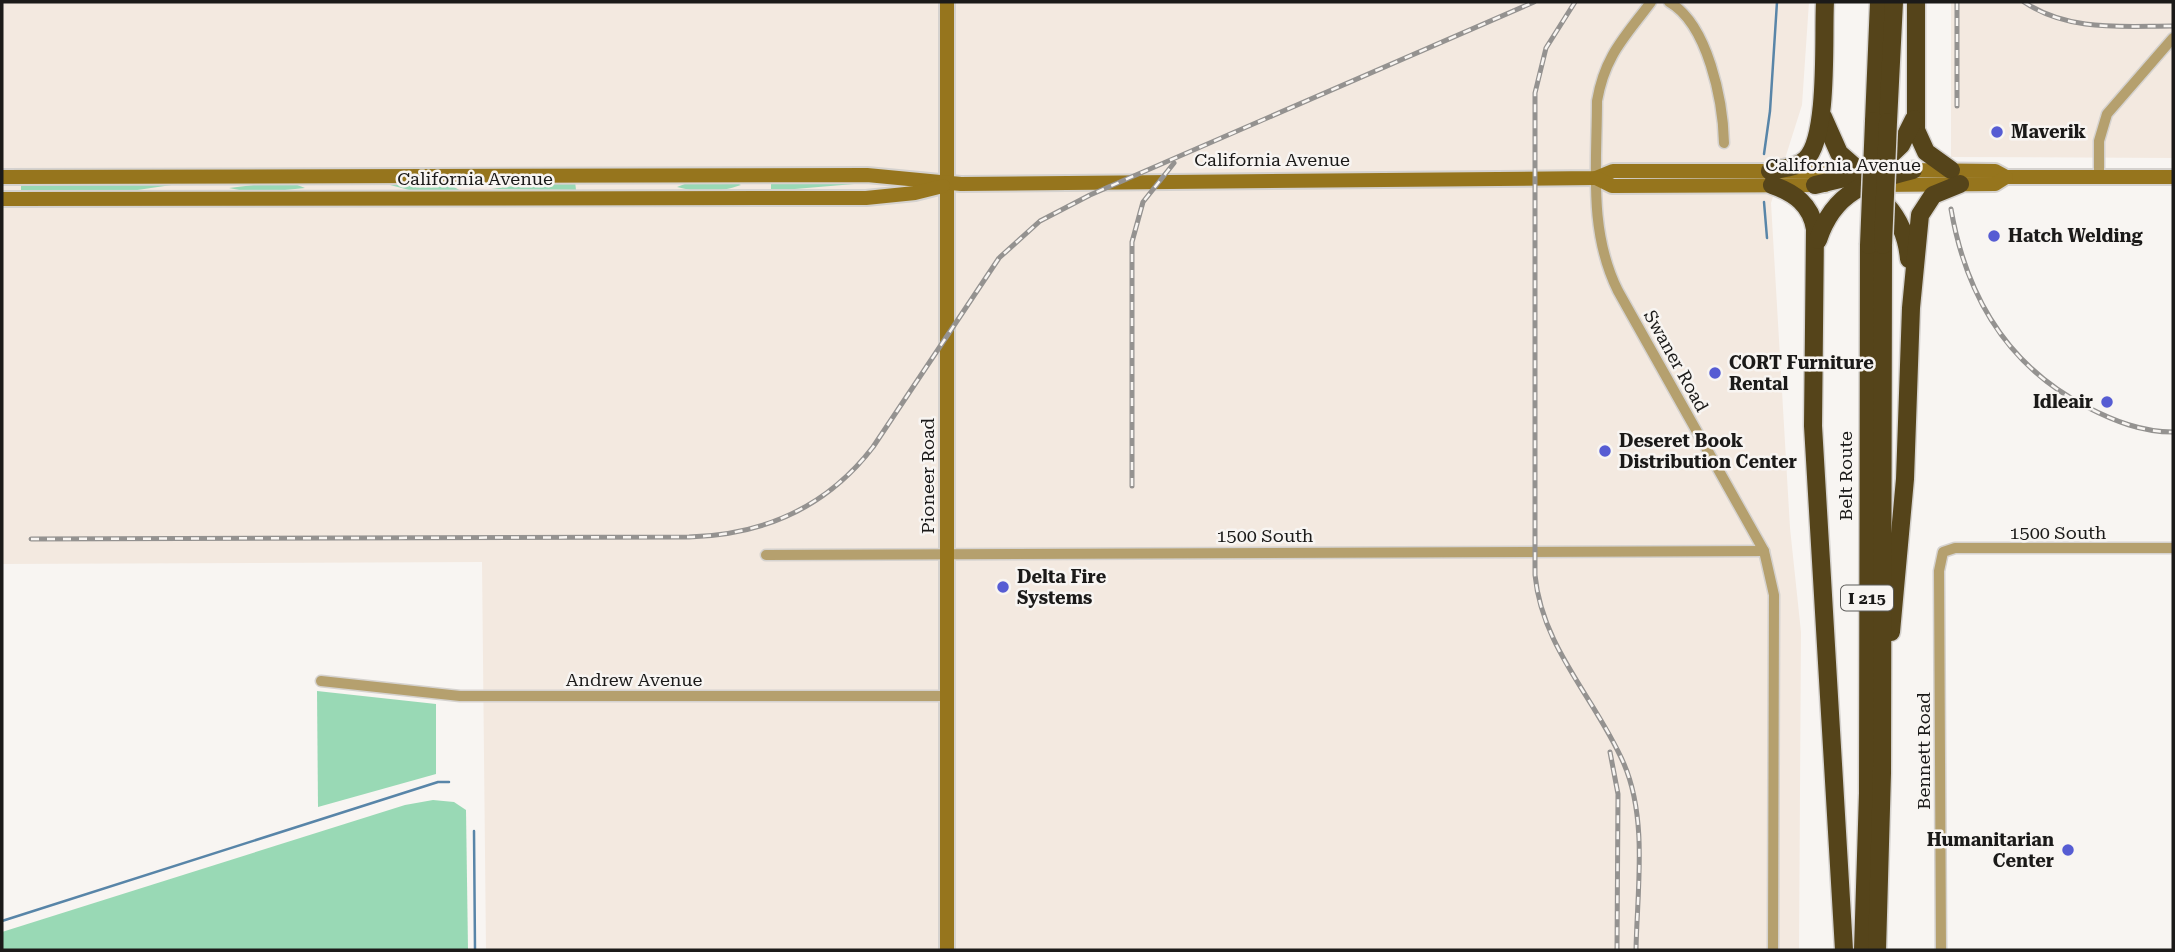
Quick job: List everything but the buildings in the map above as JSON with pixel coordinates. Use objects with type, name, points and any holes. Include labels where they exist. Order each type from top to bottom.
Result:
[{"type":"highway","points":[[1825,2],[1822,114],[1815,144],[1808,157],[1771,178],[1805,205],[1814,224],[1816,243],[1813,426],[1844,950]]},
{"type":"highway","name":"Belt Route","points":[[1863,950],[1868,807],[1876,245],[1881,122],[1879,2]]},
{"type":"highway","name":"Belt Route","points":[[1881,122],[1894,2]]},
{"type":"highway","points":[[1911,308],[1922,208],[1933,195],[1956,177],[1926,152],[1918,138],[1914,119],[1916,2]]},
{"type":"highway","points":[[1822,114],[1831,141],[1888,204],[1903,230],[1909,253],[1911,308],[1905,479],[1882,722]]},
{"type":"highway","points":[[1816,243],[1837,202],[1859,175],[1883,164],[1895,153],[1914,119]]},
{"type":"highway","points":[[1815,185],[1859,175],[1913,170]]},
{"type":"highway","points":[[1859,175],[1896,185]]},
{"type":"highway","name":"Belt Route","points":[[1876,245],[1882,722],[1877,950]]},
{"type":"main road","name":"Pioneer Road","points":[[947,2],[947,950]]},
{"type":"main road","name":"California Avenue","points":[[1913,170],[1956,177]]},
{"type":"main road","name":"California Avenue","points":[[2,177],[885,175],[947,184],[1596,178],[1613,171],[1771,178],[1859,175]]},
{"type":"main road","name":"California Avenue","points":[[1896,185],[1994,171],[2007,177],[2173,177]]},
{"type":"main road","points":[[614,175],[615,198]]},
{"type":"main road","points":[[660,175],[660,198]]},
{"type":"main road","points":[[748,197],[749,175]]},
{"type":"main road","points":[[199,176],[199,199]]},
{"type":"main road","points":[[346,176],[346,198]]},
{"type":"main road","points":[[475,176],[475,198]]},
{"type":"main road","name":"California Avenue","points":[[1771,178],[1815,185]]},
{"type":"main road","name":"California Avenue","points":[[2,199],[883,197],[915,193],[947,184]]},
{"type":"street","name":"Swaner Road","points":[[1651,2],[1619,40],[1600,82],[1597,232],[1609,272],[1764,551],[1774,595],[1773,950]]},
{"type":"street","points":[[1669,2],[1688,17],[1713,72],[1723,111],[1724,143]]},
{"type":"street","points":[[2099,178],[2099,141],[2107,114],[2173,38]]},
{"type":"street","name":"1500 South","points":[[1943,552],[1955,548],[2173,548]]},
{"type":"street","name":"1500 South","points":[[766,555],[947,552],[1764,551]]},
{"type":"street","name":"Bennett Road","points":[[1941,950],[1939,571],[1943,552]]},
{"type":"street","name":"Andrew Avenue","points":[[321,681],[460,696],[947,696]]},
{"type":"shaded area","points":[[2,2],[1809,2],[1802,105],[1771,203],[1790,528],[1801,632],[1799,950],[486,950],[482,562],[2,564]]},
{"type":"shaded area","points":[[1951,2],[2173,2],[2173,158],[1951,157]]},
{"type":"green space","points":[[695,180],[733,181],[741,185],[709,191],[677,187]]},
{"type":"green space","points":[[771,180],[865,180],[866,183],[771,191]]},
{"type":"green space","points":[[287,181],[305,188],[255,193],[229,188]]},
{"type":"green space","points":[[375,181],[444,181],[461,191],[413,191]]},
{"type":"green space","points":[[552,181],[575,181],[576,190],[491,189]]},
{"type":"green space","points":[[21,183],[185,183],[117,193],[21,192]]},
{"type":"green space","points":[[317,691],[436,704],[436,774],[318,807]]},
{"type":"green space","points":[[433,800],[454,802],[466,810],[468,950],[2,950],[2,932],[405,805]]},
{"type":"waterway","points":[[1764,154],[1770,111],[1777,2]]},
{"type":"waterway","points":[[1764,202],[1767,238]]},
{"type":"waterway","points":[[2,921],[438,782],[449,782]]},
{"type":"waterway","points":[[474,831],[475,950]]},
{"type":"railway","points":[[31,539],[689,537],[742,531],[768,523],[792,514],[814,501],[855,468],[873,447],[999,258],[1040,221],[1090,195],[1534,2]]},
{"type":"railway","points":[[1575,2],[1546,48],[1535,93],[1535,575],[1548,626],[1559,650],[1612,740],[1631,786],[1639,832],[1636,950]]},
{"type":"railway","points":[[1957,2],[1957,106]]},
{"type":"railway","points":[[2024,2],[2041,12],[2077,23],[2173,26]]},
{"type":"railway","points":[[1132,486],[1132,242],[1143,202],[1174,163]]},
{"type":"railway","points":[[1951,209],[1967,271],[1980,299],[1995,325],[2034,371],[2059,390],[2107,417],[2139,428],[2173,432]]},
{"type":"railway","points":[[1610,752],[1618,794],[1617,950]]},
{"type":"place","name":"Maverik","points":[[1997,132]]},
{"type":"place","name":"Hatch Welding","points":[[1994,236]]},
{"type":"place","name":"CORT Furniture Rental","points":[[1715,373]]},
{"type":"place","name":"Idleair","points":[[2107,402]]},
{"type":"place","name":"Deseret Book Distribution Center","points":[[1605,451]]},
{"type":"place","name":"Delta Fire Systems","points":[[1003,587]]},
{"type":"place","name":"Humanitarian Center","points":[[2068,850]]}]
